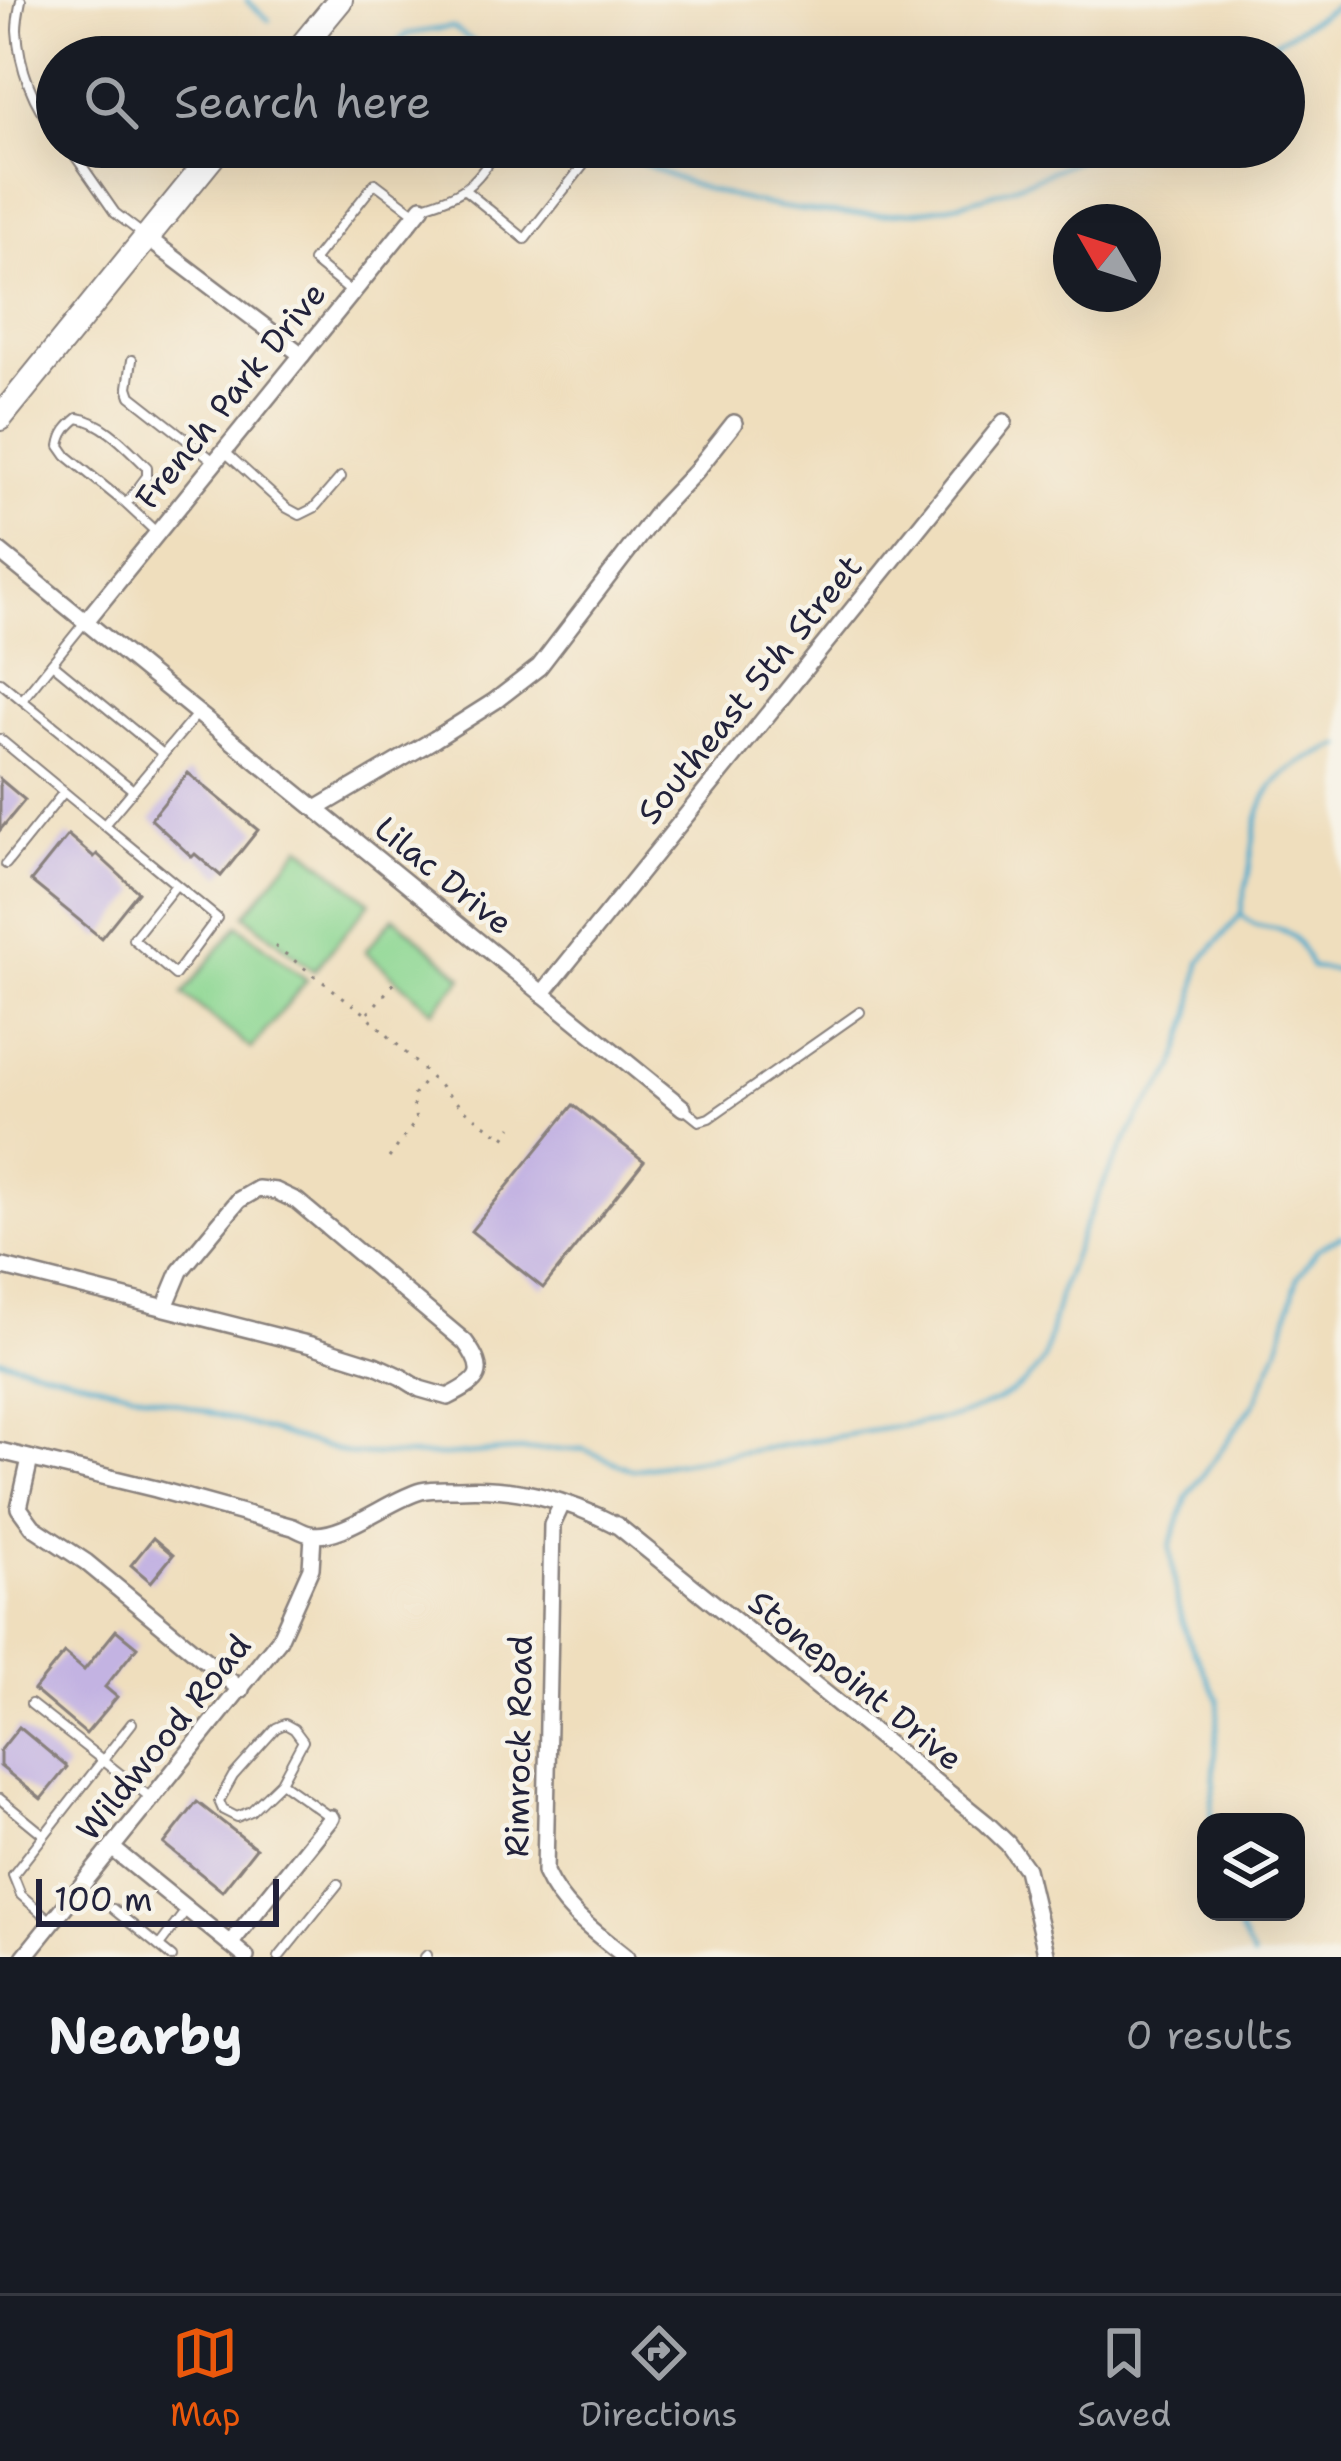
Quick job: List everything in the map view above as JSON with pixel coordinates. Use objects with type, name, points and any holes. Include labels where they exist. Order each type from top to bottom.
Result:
[{"type":"main road","points":[[310,36],[340,0]]},
{"type":"main road","points":[[3,408],[203,168]]},
{"type":"street","name":"French Park Drive","points":[[86,621],[419,210]]},
{"type":"street","points":[[146,237],[302,355]]},
{"type":"street","name":"Southeast 5th Street","points":[[542,994],[1004,422]]},
{"type":"street","points":[[316,809],[495,701],[538,668],[660,509],[734,423]]},
{"type":"street","name":"Lilac Drive","points":[[0,552],[683,1108]]},
{"type":"street","points":[[0,1266],[311,1345],[375,1365],[420,1389],[448,1397],[471,1385],[479,1372],[478,1359],[465,1342],[297,1201],[276,1191],[258,1189],[239,1200],[180,1271],[165,1307]]},
{"type":"street","points":[[0,1451],[156,1489],[314,1536]]},
{"type":"street","points":[[30,1460],[19,1508],[32,1527],[86,1562],[241,1690]]},
{"type":"street","name":"Stonepoint Drive","points":[[314,1536],[346,1527],[422,1491],[520,1490],[618,1526],[1007,1844],[1026,1869],[1047,1957]]},
{"type":"street","name":"Rimrock Road","points":[[562,1504],[552,1525],[545,1872],[554,1892],[575,1916],[626,1957]]},
{"type":"street","name":"Wildwood Road","points":[[23,1957],[279,1640],[311,1568],[314,1536]]},
{"type":"street","points":[[230,1944],[331,1818]]},
{"type":"street","points":[[112,1848],[246,1957]]},
{"type":"lane","points":[[21,0],[17,29],[36,103]]},
{"type":"lane","points":[[84,168],[115,213],[146,237]]},
{"type":"lane","points":[[352,293],[313,262],[374,183],[419,210],[455,197],[483,168]]},
{"type":"lane","points":[[465,190],[525,239],[581,168]]},
{"type":"lane","points":[[132,360],[131,396],[287,508],[300,515],[314,508],[341,477]]},
{"type":"lane","points":[[126,504],[147,476],[147,467],[105,430],[79,418],[68,426],[60,446],[157,533]]},
{"type":"lane","points":[[22,700],[86,621]]},
{"type":"lane","points":[[52,663],[164,754]]},
{"type":"lane","points":[[0,682],[133,790]]},
{"type":"lane","points":[[104,825],[198,713]]},
{"type":"lane","points":[[0,739],[217,918],[175,975],[133,939],[176,885]]},
{"type":"lane","points":[[6,864],[64,792]]},
{"type":"lane","name":"Lilac Drive","points":[[683,1108],[699,1121],[709,1118],[860,1012]]},
{"type":"lane","points":[[31,1704],[152,1799]]},
{"type":"lane","points":[[52,1922],[21,1895],[14,1875],[131,1723]]},
{"type":"lane","points":[[285,1724],[303,1741],[281,1782],[251,1811],[237,1817],[219,1801],[232,1776],[285,1724]]},
{"type":"lane","points":[[281,1782],[331,1818]]},
{"type":"lane","points":[[0,1798],[44,1835]]},
{"type":"lane","points":[[279,1957],[338,1884]]},
{"type":"lane","points":[[113,1909],[172,1957]]},
{"type":"lane","points":[[159,1946],[187,1909]]},
{"type":"path","points":[[275,946],[367,1015],[462,1108],[504,1138],[512,1127]]},
{"type":"path","points":[[367,1015],[398,980]]},
{"type":"path","points":[[389,1158],[416,1121],[412,1097],[428,1076]]},
{"type":"green space","points":[[301,846],[370,902],[314,971],[245,915]]},
{"type":"green space","points":[[394,917],[463,977],[433,1011],[365,951]]},
{"type":"green space","points":[[238,925],[307,980],[251,1049],[183,994]]},
{"type":"building","points":[[188,773],[258,830],[221,876],[151,819]]},
{"type":"building","points":[[0,779],[25,800],[0,830]]},
{"type":"building","points":[[68,835],[138,892],[101,938],[31,881]]},
{"type":"building","points":[[573,1105],[644,1161],[543,1288],[471,1231]]},
{"type":"building","points":[[153,1538],[173,1555],[151,1582],[131,1565]]},
{"type":"building","points":[[116,1630],[137,1647],[105,1687],[117,1697],[86,1734],[34,1690],[64,1653],[84,1670]]},
{"type":"building","points":[[19,1727],[67,1767],[41,1799],[0,1766],[0,1751]]},
{"type":"building","points":[[197,1802],[256,1848],[222,1891],[164,1844]]},
{"type":"waterway","points":[[246,0],[269,20]]},
{"type":"waterway","points":[[1285,36],[1341,3]]},
{"type":"waterway","points":[[405,36],[452,27],[466,36]]},
{"type":"waterway","points":[[653,168],[692,184],[780,207],[872,214],[958,204],[1058,168]]},
{"type":"waterway","points":[[1241,914],[1258,819],[1272,787],[1298,765],[1341,745]]},
{"type":"waterway","points":[[1241,914],[1255,924],[1291,935],[1312,968],[1341,971]]},
{"type":"waterway","points":[[0,1359],[180,1404],[349,1454],[445,1456],[583,1449],[633,1470],[968,1413],[1017,1389],[1044,1359],[1081,1234],[1140,1115],[1174,1069],[1191,1016],[1200,963],[1241,914]]},
{"type":"waterway","points":[[1212,1813],[1219,1701],[1178,1607],[1170,1547],[1187,1497],[1256,1401],[1280,1343],[1298,1276],[1318,1249],[1341,1236]]},
{"type":"waterway","points":[[1235,1921],[1253,1957]]}]
